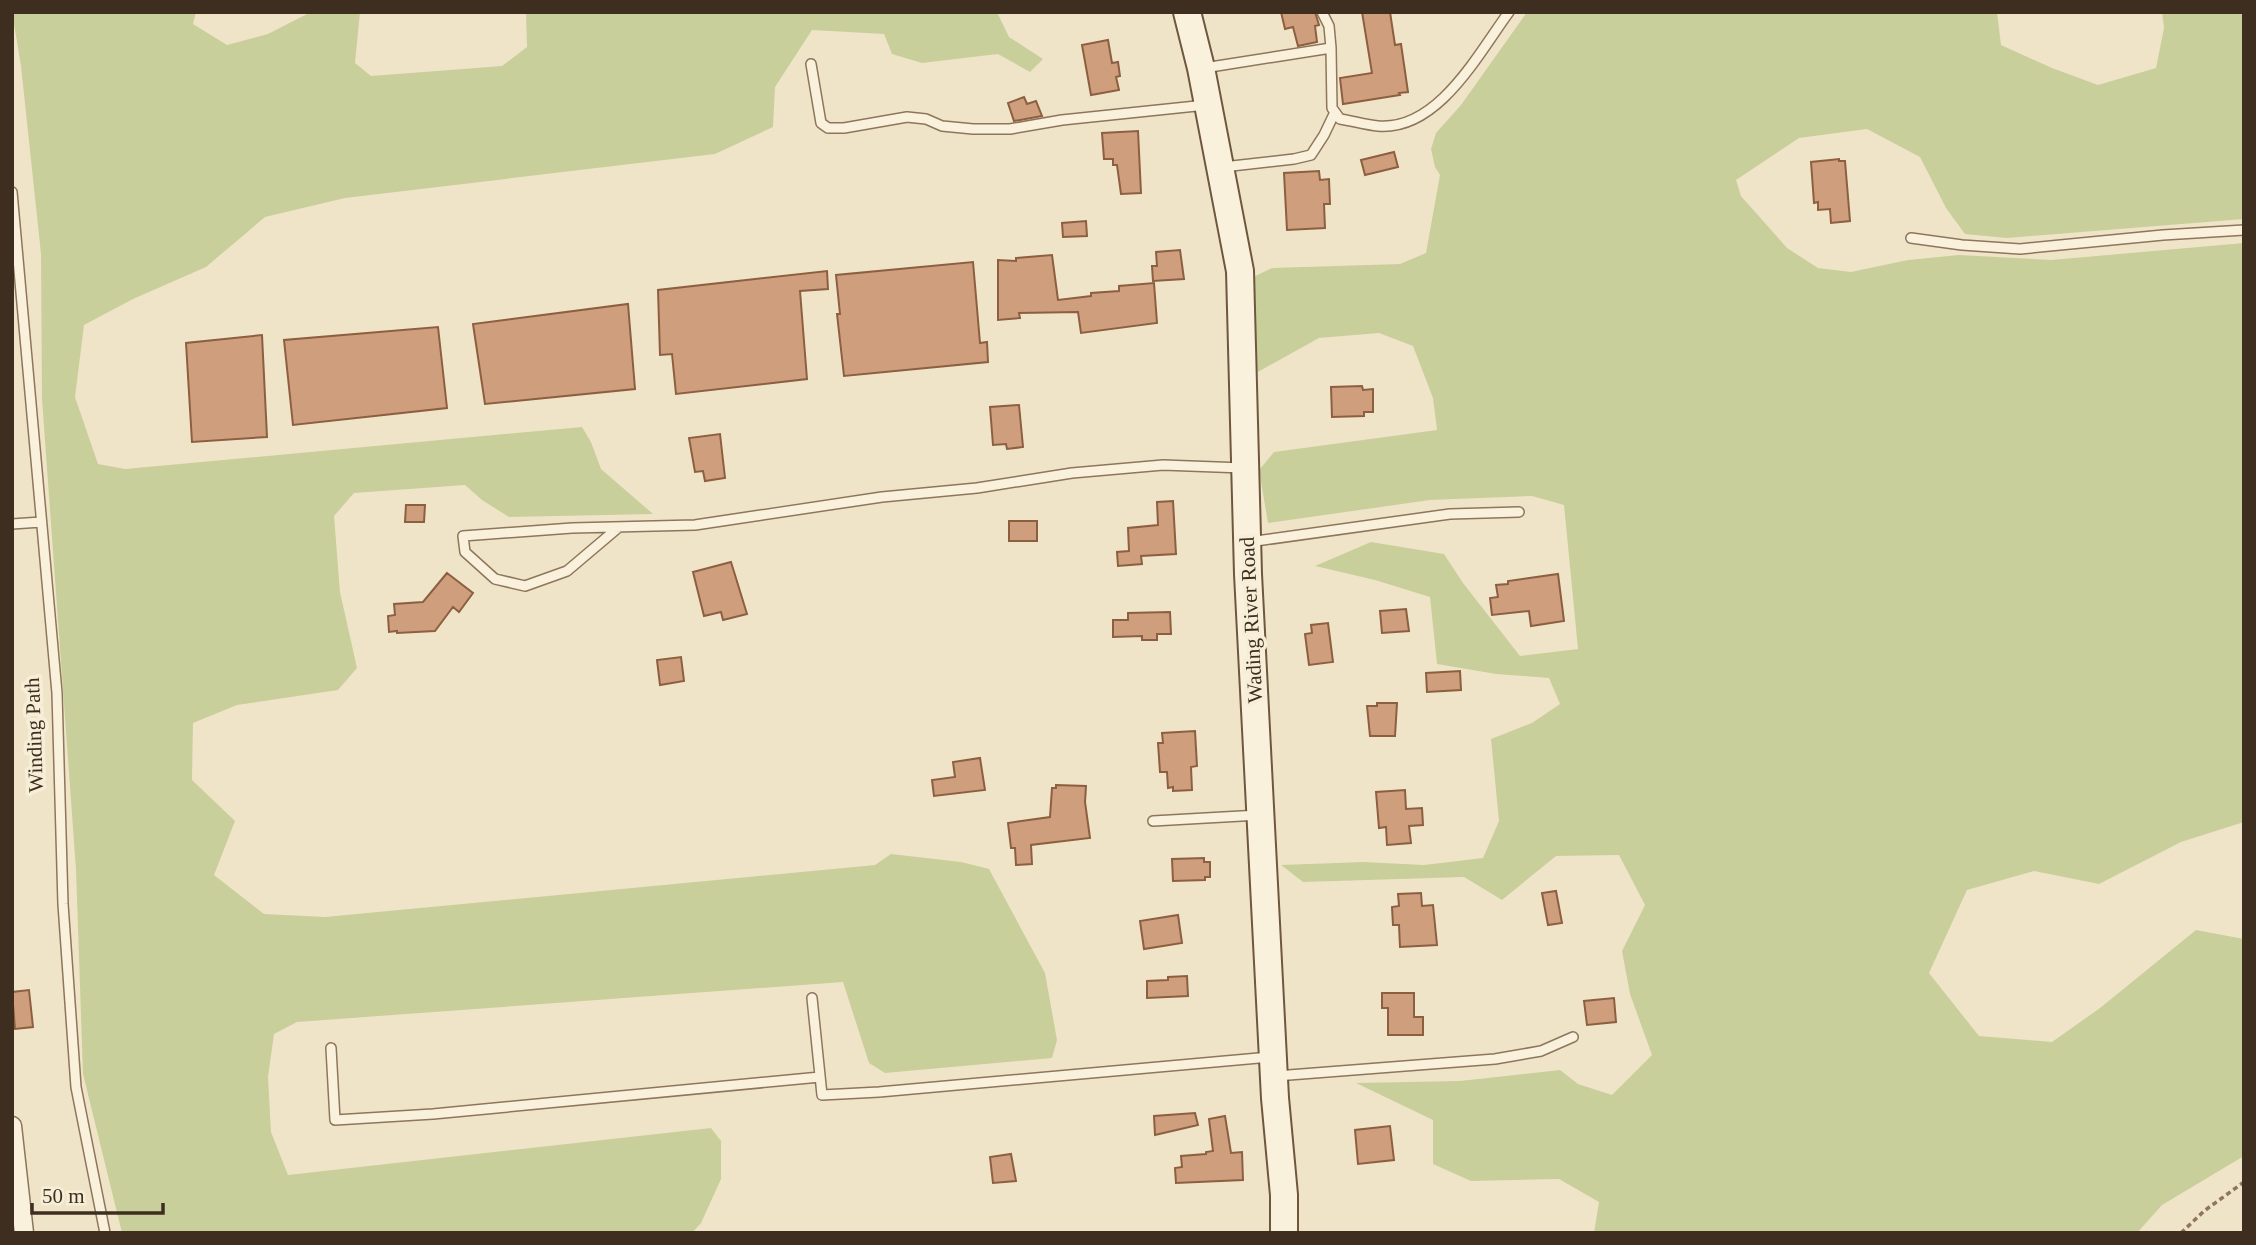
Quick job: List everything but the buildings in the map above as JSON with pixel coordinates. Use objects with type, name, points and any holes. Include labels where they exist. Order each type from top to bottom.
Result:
[{"type":"main road","name":"Wading River Road","points":[[1191,15],[1240,271],[1247,542],[1284,1233]]},
{"type":"street","points":[[12,1126],[23,1233]]},
{"type":"lane","points":[[1322,12],[1329,26],[1332,108],[1340,119],[1380,126],[1412,120],[1445,99],[1509,12]]},
{"type":"lane","points":[[1201,68],[1331,48]]},
{"type":"lane","points":[[811,64],[821,122],[828,128],[844,128],[907,117],[926,119],[942,126],[1010,129],[1062,120],[1208,105]]},
{"type":"lane","points":[[1220,167],[1311,155],[1335,112]]},
{"type":"lane","name":"Winding Path","points":[[12,192],[57,692],[63,904],[76,1087],[105,1233]]},
{"type":"lane","points":[[1910,238],[2020,249],[2244,230]]},
{"type":"lane","points":[[618,527],[567,571],[525,586],[495,579],[465,552],[463,536],[572,528],[618,527],[695,526],[882,497],[977,488],[1072,473],[1163,465],[1245,468]]},
{"type":"lane","points":[[1247,542],[1450,514],[1519,512]]},
{"type":"lane","points":[[12,524],[41,522]]},
{"type":"lane","points":[[1153,821],[1261,815]]},
{"type":"lane","points":[[812,998],[822,1095],[1274,1066],[1495,1059],[1541,1052],[1573,1037]]},
{"type":"lane","points":[[331,1048],[335,1120],[433,1114],[820,1077]]},
{"type":"path","points":[[2181,1233],[2204,1211],[2244,1182]]},
{"type":"green space","points":[[12,12],[196,12],[193,24],[227,45],[268,34],[311,12],[360,12],[355,63],[371,76],[502,66],[527,47],[526,12],[997,12],[1009,37],[1043,59],[1030,72],[998,54],[922,63],[892,54],[884,34],[812,30],[775,87],[773,127],[715,154],[345,198],[265,217],[206,267],[133,299],[84,325],[75,397],[98,464],[125,469],[582,427],[601,469],[653,514],[509,517],[482,500],[465,485],[354,493],[334,516],[340,592],[357,668],[338,690],[237,705],[193,723],[192,780],[235,821],[214,875],[264,914],[325,917],[875,865],[891,854],[961,862],[989,869],[1045,973],[1057,1040],[1052,1058],[885,1073],[869,1063],[843,982],[297,1022],[274,1034],[268,1077],[271,1132],[288,1175],[711,1128],[721,1141],[721,1179],[701,1223],[692,1233],[122,1233],[83,1074],[76,870],[42,399],[41,254],[21,66]]},
{"type":"green space","points":[[1527,12],[1997,12],[2001,45],[2098,85],[2156,68],[2164,28],[2162,12],[2244,12],[2244,219],[2007,238],[1965,234],[1946,208],[1920,157],[1867,129],[1799,138],[1736,180],[1741,196],[1787,248],[1818,268],[1851,272],[1908,260],[1959,255],[2051,260],[2244,243],[2244,822],[2181,842],[2099,884],[2034,871],[1967,890],[1929,973],[1979,1036],[2052,1042],[2100,1008],[2196,930],[2244,939],[2244,1156],[2162,1205],[2137,1233],[1594,1233],[1599,1202],[1559,1179],[1471,1181],[1433,1164],[1433,1120],[1356,1083],[1460,1081],[1560,1070],[1578,1084],[1612,1095],[1652,1055],[1630,994],[1622,951],[1645,905],[1619,855],[1556,856],[1502,900],[1464,877],[1303,882],[1281,865],[1364,862],[1424,865],[1483,858],[1499,821],[1491,739],[1532,723],[1560,704],[1549,678],[1496,674],[1437,664],[1430,597],[1315,566],[1371,542],[1444,554],[1520,656],[1578,649],[1564,505],[1532,496],[1430,500],[1268,523],[1259,470],[1274,452],[1437,430],[1433,398],[1413,346],[1379,333],[1319,338],[1256,373],[1249,279],[1272,268],[1400,264],[1426,253],[1440,175],[1435,167],[1431,149],[1436,133],[1461,105]]}]
